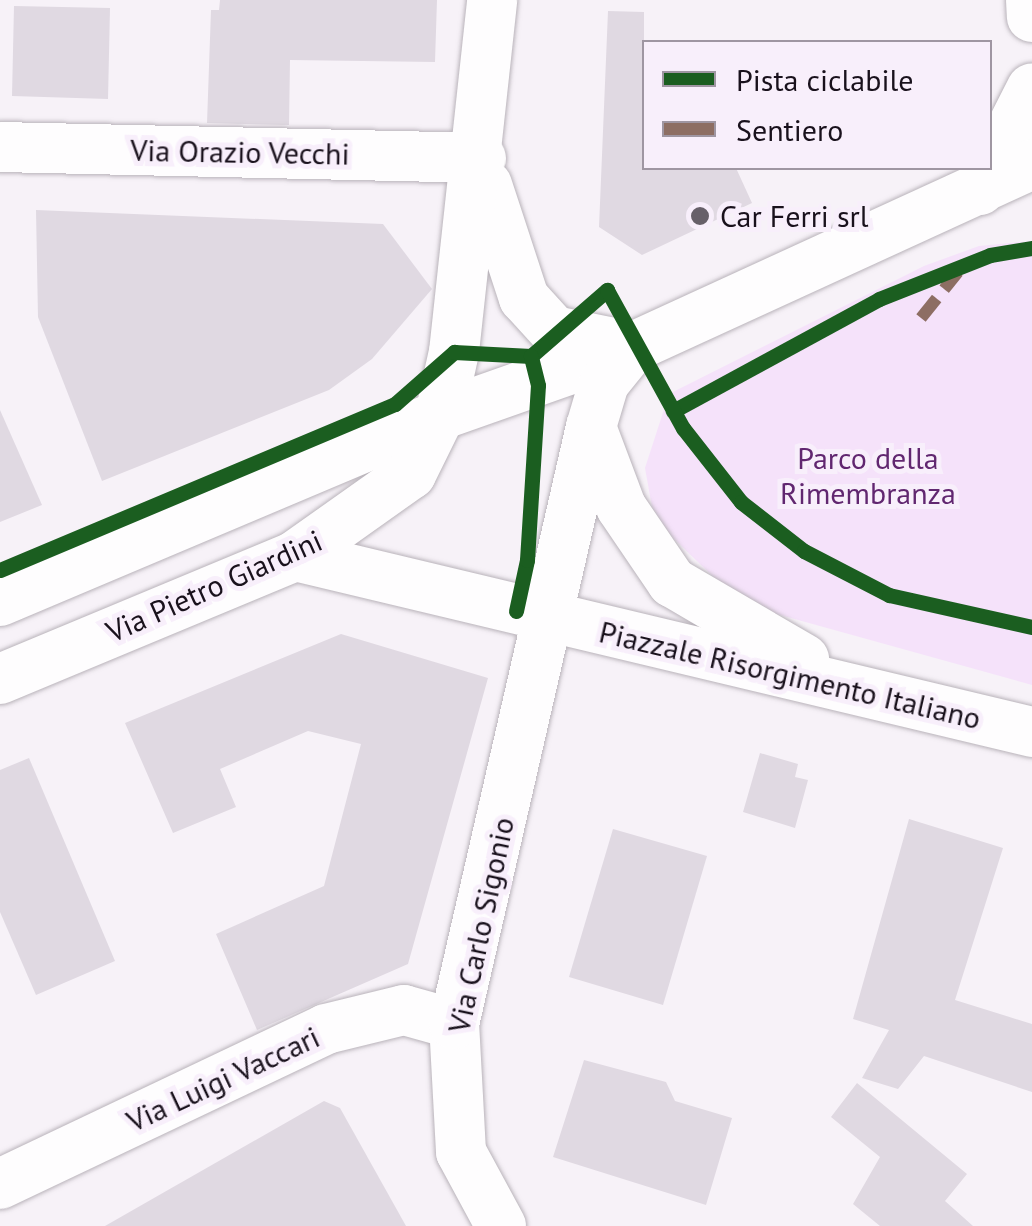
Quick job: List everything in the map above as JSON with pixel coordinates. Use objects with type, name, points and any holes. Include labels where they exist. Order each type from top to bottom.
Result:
[{"type":"street","points":[[492,0],[481,158],[502,251],[524,298],[554,331],[633,347]]},
{"type":"street","points":[[1031,0],[1032,16]]},
{"type":"street","points":[[992,166],[1032,88]]},
{"type":"street","name":"Via Orazio Vecchi","points":[[0,147],[481,158]]},
{"type":"street","name":"Via Pietro Giardini","points":[[0,679],[295,556],[411,474],[440,415],[481,158]]},
{"type":"street","points":[[0,602],[440,415],[633,347],[1032,164]]},
{"type":"street","points":[[980,190],[990,170]]},
{"type":"street","points":[[980,190],[1032,194]]},
{"type":"street","points":[[549,620],[604,383],[633,347]]},
{"type":"street","points":[[591,426],[622,506],[672,582],[774,647],[923,705]]},
{"type":"street","name":"Piazzale Risorgimento Italiano","points":[[295,556],[549,620],[1032,732]]},
{"type":"street","name":"Via Carlo Sigonio","points":[[501,1226],[461,1152],[454,1024],[549,620]]},
{"type":"street","name":"Via Luigi Vaccari","points":[[0,1184],[326,1028],[404,1010],[454,1024]]},
{"type":"green space","name":"Parco della Rimembranza","points":[[1032,241],[1032,685],[773,613],[728,591],[671,536],[652,507],[645,468],[669,394],[924,266],[979,246]]},
{"type":"building","points":[[220,0],[437,0],[435,62],[290,60],[289,125],[207,123],[211,10],[219,10]]},
{"type":"building","points":[[14,6],[110,8],[108,99],[12,96]]},
{"type":"building","points":[[608,11],[644,12],[642,170],[737,170],[752,203],[642,255],[599,227]]},
{"type":"building","points":[[36,210],[383,224],[432,289],[372,359],[329,390],[102,481],[38,317]]},
{"type":"building","points":[[0,410],[42,505],[0,522]]},
{"type":"building","points":[[341,634],[488,678],[408,964],[257,1030],[216,934],[324,886],[361,744],[308,731],[220,769],[236,807],[173,833],[125,723]]},
{"type":"building","points":[[760,753],[798,764],[795,777],[808,780],[795,828],[743,812]]},
{"type":"building","points":[[29,758],[115,961],[36,995],[0,912],[0,770]]},
{"type":"building","points":[[909,819],[1003,848],[955,1000],[1032,1024],[1032,1092],[924,1056],[898,1089],[862,1078],[889,1030],[853,1019]]},
{"type":"building","points":[[613,829],[707,856],[663,1005],[569,977]]},
{"type":"building","points":[[584,1060],[666,1082],[675,1101],[732,1118],[706,1205],[553,1157]]},
{"type":"building","points":[[857,1083],[967,1174],[945,1201],[973,1226],[880,1226],[853,1204],[880,1157],[831,1117]]},
{"type":"building","points":[[324,1101],[340,1108],[406,1226],[105,1226]]},
{"type":"marked path","points":[[921,318],[958,272]]},
{"type":"cycle path","points":[[673,411],[879,299],[990,255],[1032,248]]},
{"type":"cycle path","points":[[0,570],[395,404],[454,352],[531,356],[607,290],[683,428],[741,502],[804,551],[889,595],[1032,627]]},
{"type":"cycle path","points":[[516,611],[527,560],[538,385],[531,356]]},
{"type":"place","name":"Car Ferri srl","points":[[700,216]]}]
